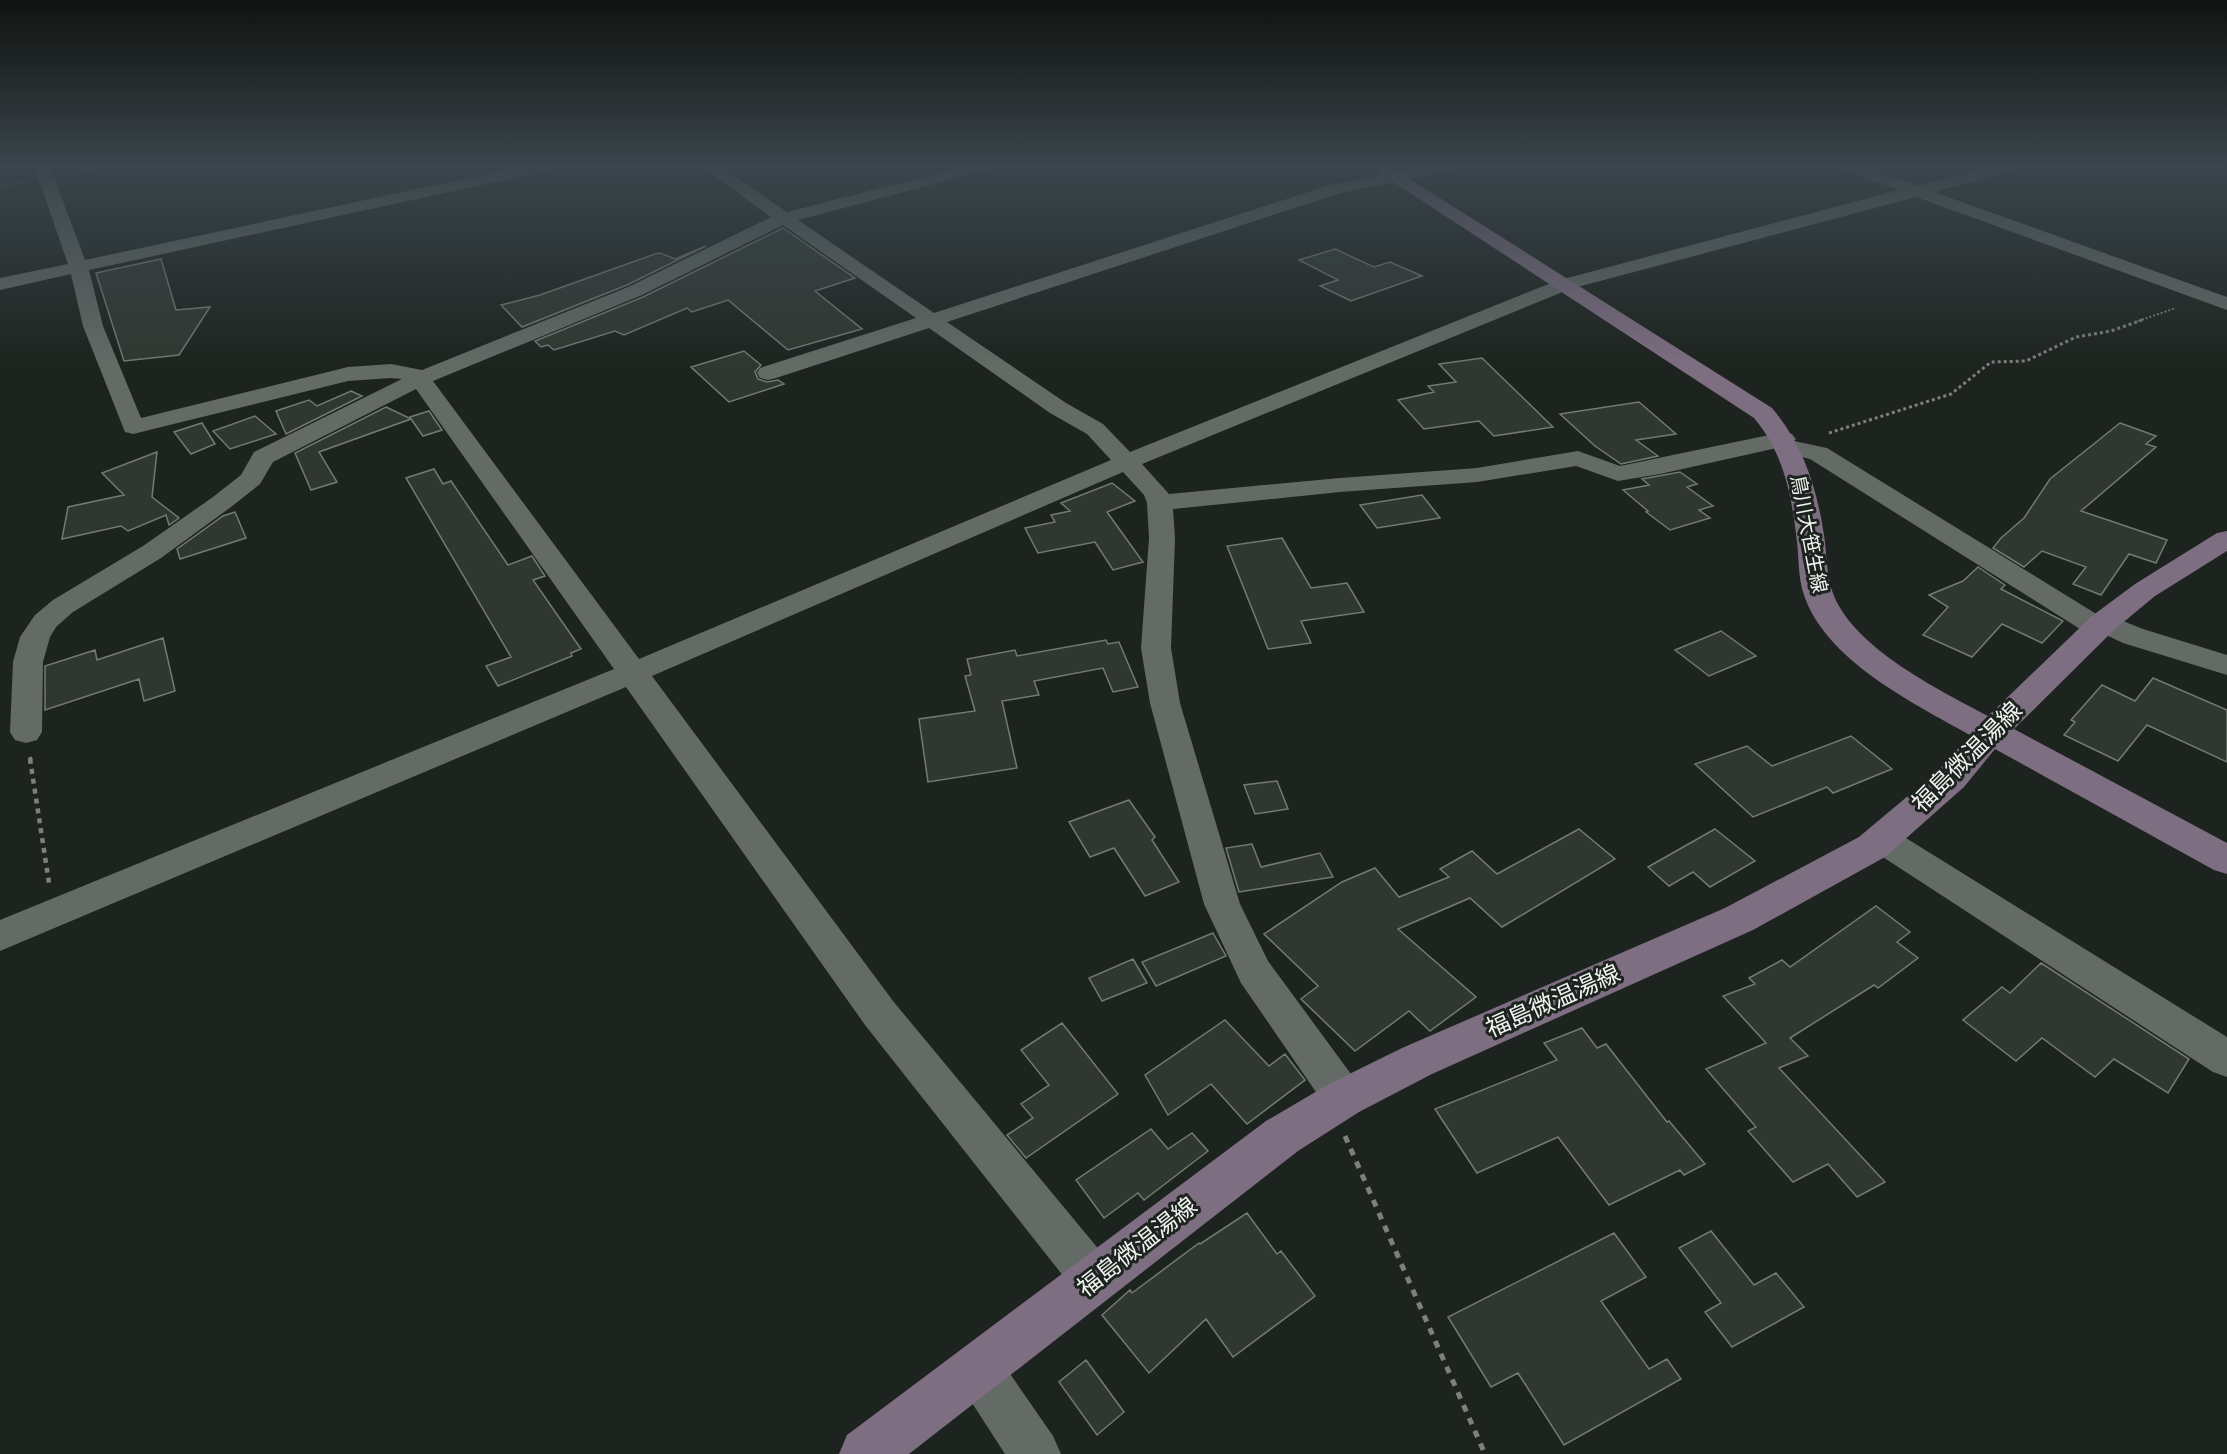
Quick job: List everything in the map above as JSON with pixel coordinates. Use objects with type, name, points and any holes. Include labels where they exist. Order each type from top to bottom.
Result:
[{"type":"street","points":[[67,234],[79,268],[93,326],[133,427],[348,374],[391,371],[412,374],[420,379],[879,1013],[1095,1280]]},
{"type":"street","points":[[0,284],[235,234]]},
{"type":"street","points":[[26,732],[13,695],[28,662],[35,637],[45,621],[63,606],[152,552],[222,502],[251,479],[263,457],[420,379],[635,291],[752,234]]},
{"type":"street","points":[[807,234],[1058,408],[1090,426],[1156,493],[1160,503],[1162,538],[1156,648],[1164,703],[1222,904],[1254,972],[1336,1102]]},
{"type":"street","points":[[768,372],[934,321],[1199,234]]},
{"type":"street","name":"鳥川大笹生線","points":[[1483,234],[1749,402],[1775,425],[1795,464],[1809,525],[1817,587],[1821,600],[1842,631],[1868,656],[1914,690],[2227,860]]},
{"type":"street","points":[[0,936],[634,672],[1126,462],[1563,285],[1756,234]]},
{"type":"street","points":[[2034,234],[2227,304]]},
{"type":"street","points":[[1160,503],[1340,485],[1477,475],[1578,458],[1618,474],[1786,443],[1818,453],[2101,626],[2227,665]]},
{"type":"street","name":"福島微温湯線","points":[[866,1454],[1282,1136],[1336,1102],[1417,1061],[1739,918],[1872,847],[1952,778],[1990,732],[2101,626],[2145,591],[2227,539]]},
{"type":"street","points":[[1881,839],[2227,1059]]},
{"type":"street","points":[[978,1369],[1035,1454]]},
{"type":"path","points":[[1786,443],[1951,394],[1991,362],[2026,361],[2076,337],[2111,331],[2206,297]]},
{"type":"path","points":[[26,732],[54,914]]},
{"type":"path","points":[[1336,1102],[1350,1146],[1485,1454]]},
{"type":"building","points":[[771,234],[791,234],[855,278],[815,291],[862,329],[788,350],[728,300],[692,312],[687,308],[624,335],[615,331],[554,350],[548,345],[541,347],[535,341],[643,297]]},
{"type":"building","points":[[706,246],[627,285],[522,327],[501,305],[540,295],[655,254],[660,253],[675,259]]},
{"type":"building","points":[[1335,249],[1374,267],[1390,262],[1422,276],[1351,301],[1320,286],[1338,280],[1299,260]]},
{"type":"building","points":[[161,259],[176,310],[210,307],[179,355],[124,361],[96,273]]},
{"type":"building","points":[[744,351],[761,365],[755,372],[758,379],[767,382],[778,380],[784,384],[729,402],[691,367]]},
{"type":"building","points":[[1482,358],[1553,427],[1494,436],[1479,421],[1424,429],[1398,400],[1434,392],[1428,386],[1456,382],[1439,364]]},
{"type":"building","points":[[351,391],[362,396],[286,434],[276,411],[309,400],[317,406]]},
{"type":"building","points":[[1639,402],[1676,434],[1636,440],[1658,456],[1621,464],[1595,446],[1560,414]]},
{"type":"building","points":[[386,407],[411,419],[319,452],[337,482],[311,490],[295,453]]},
{"type":"building","points":[[429,411],[442,430],[423,436],[410,417]]},
{"type":"building","points":[[255,416],[276,434],[230,449],[213,431]]},
{"type":"building","points":[[202,423],[215,444],[191,454],[174,432]]},
{"type":"building","points":[[2120,423],[2156,436],[2146,444],[2156,447],[2081,511],[2167,540],[2156,563],[2129,554],[2101,595],[2073,584],[2086,567],[2042,551],[2024,567],[1993,548],[2024,518],[2050,479]]},
{"type":"building","points":[[157,452],[152,497],[179,518],[169,525],[166,515],[128,531],[121,526],[62,539],[68,507],[124,495],[102,473]]},
{"type":"building","points":[[434,469],[443,484],[451,481],[508,565],[532,556],[545,576],[533,580],[581,649],[571,653],[572,656],[498,686],[486,666],[511,657],[406,478]]},
{"type":"building","points":[[1680,472],[1697,484],[1687,487],[1713,506],[1699,510],[1710,518],[1670,530],[1646,512],[1648,511],[1623,490],[1649,485],[1642,479]]},
{"type":"building","points":[[1112,483],[1135,501],[1107,512],[1143,562],[1113,570],[1095,542],[1038,553],[1025,528],[1055,522],[1051,515],[1070,511],[1061,503]]},
{"type":"building","points":[[1422,495],[1440,518],[1377,528],[1360,505]]},
{"type":"building","points":[[235,512],[246,538],[180,559],[177,549],[223,516]]},
{"type":"building","points":[[1282,538],[1311,588],[1347,583],[1364,612],[1301,621],[1311,643],[1268,649],[1227,546]]},
{"type":"building","points":[[1978,567],[2005,585],[2001,589],[2063,621],[2042,643],[2002,624],[1972,657],[1923,635],[1948,607],[1929,595],[1963,581]]},
{"type":"building","points":[[1721,631],[1756,656],[1709,676],[1675,650]]},
{"type":"building","points":[[163,638],[175,691],[144,701],[139,679],[45,710],[45,666],[95,650],[97,660]]},
{"type":"building","points":[[1106,640],[1108,644],[1119,642],[1138,687],[1113,692],[1103,668],[1034,681],[1039,695],[1002,701],[1017,768],[928,782],[919,719],[975,711],[965,676],[971,675],[967,659],[1015,650],[1017,656]]},
{"type":"building","points":[[2153,678],[2227,710],[2227,762],[2147,725],[2118,761],[2064,735],[2075,722],[2071,720],[2102,685],[2135,701]]},
{"type":"building","points":[[1851,736],[1892,769],[1833,793],[1827,787],[1753,817],[1695,764],[1747,746],[1772,766]]},
{"type":"building","points":[[1277,781],[1288,809],[1255,814],[1244,785]]},
{"type":"building","points":[[1129,800],[1155,837],[1152,840],[1179,882],[1145,896],[1114,848],[1090,857],[1069,822]]},
{"type":"building","points":[[1579,829],[1615,859],[1502,927],[1470,898],[1398,929],[1476,997],[1430,1031],[1409,1011],[1355,1051],[1301,999],[1318,986],[1264,934],[1342,882],[1375,868],[1399,897],[1449,877],[1440,869],[1472,851],[1497,874]]},
{"type":"building","points":[[1715,829],[1755,861],[1710,887],[1693,872],[1669,886],[1648,867]]},
{"type":"building","points":[[1252,844],[1261,867],[1320,853],[1333,877],[1239,892],[1226,848]]},
{"type":"building","points":[[1876,906],[1910,932],[1897,942],[1918,958],[1878,988],[1874,985],[1790,1038],[1808,1056],[1779,1068],[1885,1182],[1857,1197],[1828,1164],[1793,1182],[1748,1131],[1756,1127],[1706,1069],[1766,1043],[1723,996],[1755,984],[1749,978],[1782,960],[1790,967]]},
{"type":"building","points":[[1213,933],[1226,956],[1156,986],[1142,962]]},
{"type":"building","points":[[1133,959],[1147,983],[1102,1001],[1089,978]]},
{"type":"building","points":[[2041,963],[2189,1059],[2168,1093],[2114,1059],[2095,1077],[2042,1038],[2016,1061],[1963,1020],[2002,987],[2010,993]]},
{"type":"building","points":[[1225,1020],[1269,1066],[1285,1054],[1305,1080],[1247,1124],[1211,1084],[1168,1115],[1145,1075]]},
{"type":"building","points":[[1062,1023],[1118,1094],[1026,1158],[1007,1135],[1033,1118],[1021,1104],[1049,1085],[1021,1050]]},
{"type":"building","points":[[1582,1028],[1597,1048],[1606,1044],[1667,1122],[1669,1121],[1705,1164],[1684,1175],[1680,1170],[1609,1205],[1558,1137],[1477,1173],[1435,1109],[1557,1060],[1544,1043]]},
{"type":"building","points":[[1151,1129],[1168,1149],[1192,1133],[1208,1151],[1144,1200],[1138,1193],[1104,1218],[1076,1180]]},
{"type":"building","points":[[1247,1213],[1277,1254],[1281,1251],[1315,1296],[1233,1357],[1206,1319],[1149,1373],[1102,1315],[1130,1290],[1132,1293],[1199,1243]]},
{"type":"building","points":[[1711,1231],[1754,1285],[1776,1273],[1804,1307],[1732,1347],[1705,1312],[1721,1303],[1679,1248]]},
{"type":"building","points":[[1614,1233],[1646,1277],[1601,1301],[1649,1369],[1667,1359],[1681,1379],[1564,1445],[1518,1373],[1491,1387],[1448,1317]]},
{"type":"building","points":[[1086,1360],[1124,1412],[1097,1435],[1059,1382]]}]
